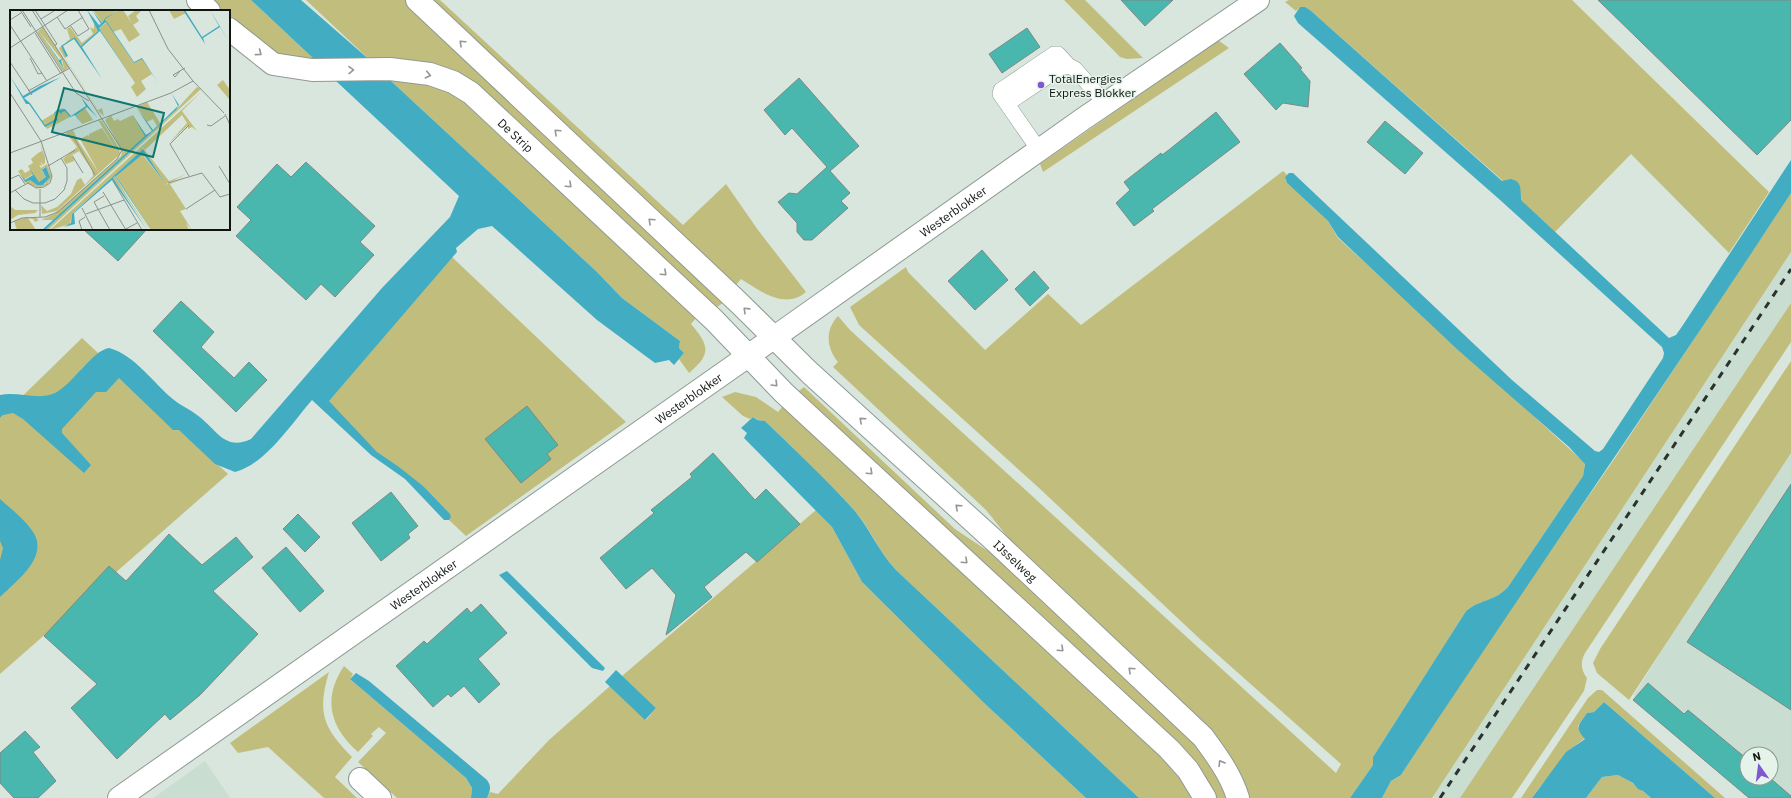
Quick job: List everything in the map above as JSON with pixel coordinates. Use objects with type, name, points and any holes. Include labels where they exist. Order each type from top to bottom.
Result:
[{"type":"street","points":[[198,0],[208,10]]},
{"type":"street","points":[[417,0],[774,337]]},
{"type":"street","name":"Westerblokker","points":[[120,798],[1039,150],[1258,0]]},
{"type":"street","name":"De Strip","points":[[230,30],[273,64],[312,70],[390,69],[430,74],[453,82],[471,93],[714,320],[748,356]]},
{"type":"street","name":"IJsselweg","points":[[774,337],[810,373],[997,543],[1203,737],[1220,761],[1234,787],[1238,798]]},
{"type":"street","points":[[748,356],[784,393],[1169,749],[1188,770],[1205,798]]},
{"type":"street","points":[[360,778],[380,798]]},
{"type":"lane","points":[[1039,150],[1008,103],[1000,94],[1003,88],[1049,56],[1058,54],[1068,66],[1075,69],[1106,104]]},
{"type":"shaded area","points":[[207,0],[251,0],[316,61],[273,53],[230,20],[230,10],[219,10]]},
{"type":"shaded area","points":[[306,0],[405,0],[727,300],[717,307],[478,85],[451,70],[372,62]]},
{"type":"shaded area","points":[[425,0],[440,0],[683,225],[726,184],[758,230],[806,292],[798,297],[781,299],[756,289],[741,279],[736,285],[705,260]]},
{"type":"shaded area","points":[[1064,0],[1085,0],[1143,58],[1127,59],[1120,57]]},
{"type":"shaded area","points":[[1289,0],[1572,0],[1769,192],[1729,253],[1631,154],[1555,232],[1522,201],[1521,196],[1505,181],[1503,181],[1310,10],[1305,7],[1300,7],[1296,11],[1285,2]]},
{"type":"shaded area","points":[[1218,40],[1229,48],[1043,172],[1040,164]]},
{"type":"shaded area","points":[[415,80],[444,89],[459,98],[696,318],[691,324],[702,338],[705,349],[702,360],[689,373],[679,359],[684,353],[679,348],[680,341],[622,298],[597,272],[391,81]]},
{"type":"shaded area","points":[[1283,171],[1287,175],[1285,177],[1287,183],[1328,221],[1338,238],[1585,463],[1583,476],[1508,587],[1498,595],[1476,604],[1466,611],[1373,757],[1373,765],[1350,798],[1249,798],[1248,794],[1026,560],[986,510],[833,367],[838,362],[829,345],[829,333],[838,316],[850,330],[1336,773],[1341,764],[1201,640],[1039,488],[859,325],[850,307],[906,267],[908,272],[985,350],[1048,294],[1081,325]]},
{"type":"shaded area","points":[[1791,193],[1791,252],[1432,798],[1382,798],[1391,781],[1401,775],[1502,621],[1615,458]]},
{"type":"shaded area","points":[[1791,252],[1791,303],[1460,798],[1432,798]]},
{"type":"shaded area","points":[[452,257],[626,422],[466,536],[326,404]]},
{"type":"shaded area","points":[[1791,303],[1791,342],[1583,656],[1582,669],[1587,678],[1584,691],[1512,798],[1460,798]]},
{"type":"shaded area","points":[[82,338],[228,474],[0,674],[0,418]]},
{"type":"shaded area","points":[[1791,361],[1791,453],[1629,700],[1597,673],[1593,663],[1600,649]]},
{"type":"shaded area","points":[[804,387],[955,529],[1019,572],[1201,748],[1229,798],[1217,798],[1212,789],[796,393]]},
{"type":"shaded area","points":[[735,392],[756,397],[778,412],[783,406],[1172,761],[1197,798],[1139,798],[896,570],[854,510],[765,421],[757,420],[753,417],[750,419],[743,416],[722,397]]},
{"type":"shaded area","points":[[1791,443],[1791,798],[1757,798],[1743,786],[1779,786],[1779,746],[1739,746],[1739,783],[1634,695]]},
{"type":"shaded area","points":[[816,510],[832,527],[862,582],[983,702],[1086,798],[487,798],[490,792],[498,794],[549,740],[610,686],[646,720],[656,708],[622,676]]},
{"type":"shaded area","points":[[344,666],[353,674],[350,679],[466,778],[472,788],[471,798],[397,798],[358,762],[386,733],[379,727],[371,734],[373,736],[358,752],[341,733],[335,723],[331,701],[337,678]]},
{"type":"shaded area","points":[[329,672],[323,698],[325,719],[334,737],[352,757],[335,777],[357,798],[324,798],[268,747],[238,753],[230,743]]},
{"type":"shaded area","points":[[1597,690],[1602,690],[1725,798],[1715,798],[1604,702],[1594,712],[1587,713],[1578,726],[1585,738],[1577,744],[1532,798],[1521,798],[1588,698]]},
{"type":"shaded area","points":[[205,761],[230,798],[153,798]]},
{"type":"shaded area","points":[[1618,775],[1636,785],[1651,798],[1586,798],[1602,777]]},
{"type":"water","points":[[251,0],[301,0],[372,62],[316,61]]},
{"type":"water","points":[[1300,7],[1305,7],[1310,10],[1502,181],[1511,179],[1518,182],[1522,201],[1669,338],[1676,335],[1683,325],[1791,160],[1791,193],[1401,775],[1391,781],[1382,798],[1350,798],[1373,765],[1373,757],[1466,611],[1476,604],[1498,595],[1508,587],[1583,476],[1585,464],[1569,447],[1458,350],[1338,237],[1328,221],[1287,183],[1285,177],[1289,173],[1293,173],[1512,380],[1595,451],[1599,452],[1603,449],[1663,358],[1664,353],[1662,347],[1499,199],[1298,23],[1294,16]]},
{"type":"water","points":[[336,81],[391,81],[597,272],[622,298],[680,341],[679,348],[684,353],[674,365],[669,360],[655,363],[597,320],[492,226],[478,229],[456,248],[457,252],[329,401],[377,452],[423,486],[450,514],[451,517],[449,520],[444,520],[405,479],[371,455],[312,400],[287,431],[267,452],[246,468],[235,472],[215,464],[179,430],[173,430],[119,378],[106,392],[96,392],[62,429],[62,433],[91,465],[84,473],[23,419],[13,413],[3,415],[0,418],[0,395],[14,394],[42,396],[55,393],[62,389],[96,355],[109,348],[127,356],[174,400],[204,420],[227,441],[234,443],[251,439],[382,288],[450,217],[459,196]]},
{"type":"water","points":[[753,417],[757,420],[765,421],[843,498],[860,517],[885,556],[896,570],[1139,798],[1086,798],[983,702],[862,582],[832,527],[744,438],[747,433],[741,428]]},
{"type":"water","points":[[0,499],[28,525],[36,539],[37,548],[35,557],[30,566],[23,575],[0,597],[0,560],[3,548],[0,541]]},
{"type":"water","points":[[507,571],[605,668],[603,671],[592,668],[499,575]]},
{"type":"water","points":[[616,670],[656,708],[645,720],[605,682]]},
{"type":"water","points":[[356,673],[369,681],[487,780],[490,785],[490,789],[487,798],[471,798],[472,788],[466,778],[350,679]]},
{"type":"water","points":[[1604,702],[1715,798],[1651,798],[1643,791],[1638,789],[1633,783],[1618,775],[1602,777],[1586,798],[1532,798],[1566,752],[1585,739],[1580,732],[1579,726],[1587,713],[1594,712]]},
{"type":"building","points":[[1121,0],[1173,0],[1145,26]]},
{"type":"building","points":[[1598,0],[1791,0],[1791,120],[1757,155]]},
{"type":"building","points":[[1027,28],[1040,47],[1002,73],[989,54]]},
{"type":"building","points":[[1280,43],[1302,68],[1300,69],[1310,81],[1308,107],[1283,103],[1276,110],[1244,74]]},
{"type":"building","points":[[799,78],[859,146],[830,171],[850,193],[841,201],[848,208],[812,240],[804,240],[797,232],[797,223],[778,202],[789,193],[797,194],[827,167],[792,128],[785,135],[764,110]]},
{"type":"building","points":[[1216,112],[1240,142],[1152,209],[1154,211],[1134,226],[1116,203],[1130,190],[1124,182],[1161,153],[1162,155],[1170,149]]},
{"type":"building","points":[[1385,121],[1423,153],[1405,174],[1367,142]]},
{"type":"building","points":[[306,162],[375,226],[360,242],[374,255],[335,297],[321,284],[306,300],[236,236],[251,220],[237,207],[277,164],[291,177]]},
{"type":"building","points":[[84,230],[146,230],[118,261]]},
{"type":"building","points":[[982,250],[1008,280],[975,310],[948,281]]},
{"type":"building","points":[[1034,271],[1049,288],[1030,306],[1015,289]]},
{"type":"building","points":[[181,301],[214,332],[201,347],[234,378],[249,362],[267,380],[236,412],[153,331]]},
{"type":"building","points":[[527,406],[558,445],[547,454],[551,459],[521,483],[485,439]]},
{"type":"building","points":[[713,453],[755,500],[766,489],[800,524],[757,562],[746,552],[704,587],[712,597],[666,635],[676,595],[652,568],[626,589],[600,558],[654,513],[651,510],[692,477],[690,474]]},
{"type":"building","points":[[1791,484],[1791,710],[1687,642]]},
{"type":"building","points":[[391,492],[418,526],[408,534],[410,538],[381,561],[352,523]]},
{"type":"building","points":[[298,514],[320,537],[305,552],[283,529]]},
{"type":"building","points":[[169,534],[202,565],[236,537],[253,557],[213,591],[258,634],[200,695],[170,720],[165,714],[117,759],[71,708],[97,684],[44,636],[109,566],[126,581]]},
{"type":"building","points":[[286,547],[324,591],[300,612],[262,568]]},
{"type":"building","points":[[481,604],[507,633],[478,659],[500,684],[479,703],[464,686],[451,697],[448,694],[433,707],[396,666],[424,641],[427,644],[467,608],[471,613]]},
{"type":"building","points":[[1648,683],[1684,714],[1688,710],[1739,752],[1739,786],[1779,786],[1791,796],[1791,798],[1749,798],[1633,700]]},
{"type":"building","points":[[25,731],[40,747],[33,752],[56,781],[38,798],[14,798],[0,783],[0,753]]},
{"type":"railway","points":[[1440,798],[1791,269]]},
{"type":"place","name":"TotalEnergies Express Blokker","points":[[1041,85]]}]
